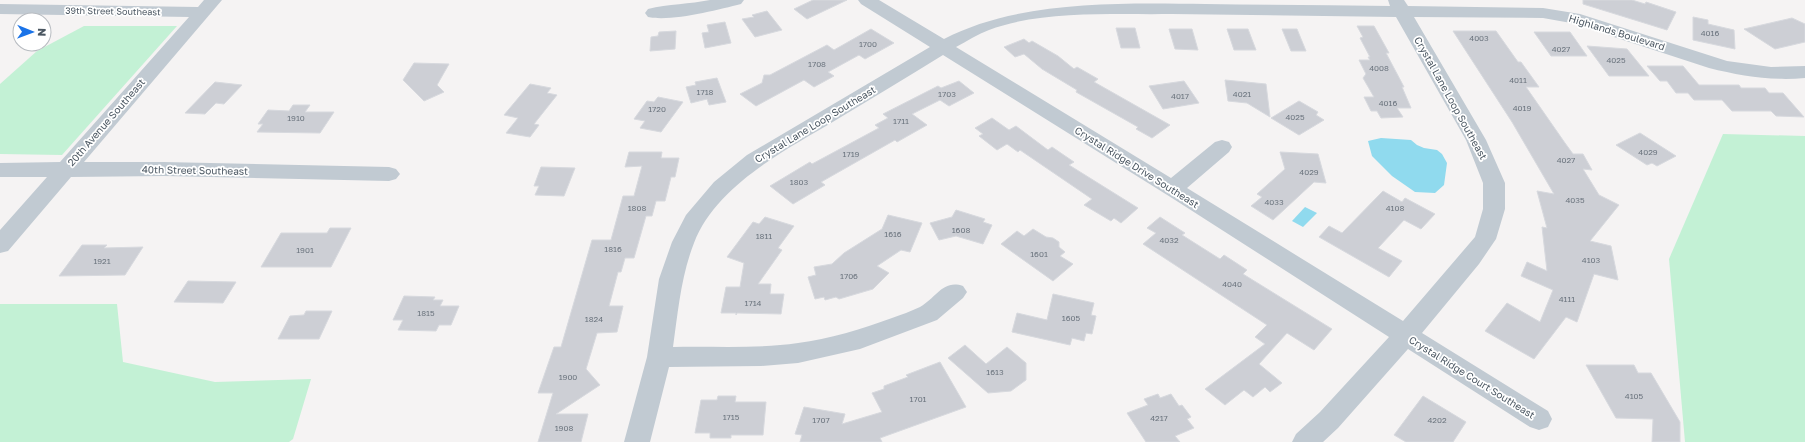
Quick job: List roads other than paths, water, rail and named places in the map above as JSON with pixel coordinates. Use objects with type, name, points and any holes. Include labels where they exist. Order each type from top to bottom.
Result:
[{"type":"street","points":[[654,13],[688,10],[734,0]]},
{"type":"street","name":"Crystal Ridge Drive Southeast","points":[[867,0],[1173,188],[1406,335]]},
{"type":"street","name":"Crystal Lane Loop Southeast","points":[[637,442],[659,357],[671,279],[683,242],[694,221],[722,187],[754,160],[943,48],[983,26],[1028,14],[1070,10],[1171,5],[1399,6],[1476,140],[1490,170],[1494,183],[1494,209],[1485,238],[1471,258],[1406,335],[1329,420],[1305,442]]},
{"type":"street","name":"39th Street Southeast","points":[[0,9],[208,6]]},
{"type":"street","name":"20th Avenue Southeast","points":[[0,245],[208,6]]},
{"type":"street","name":"Highlands Boulevard","points":[[1399,6],[1559,15],[1594,24],[1723,66],[1763,73],[1789,74],[1805,72]]},
{"type":"street","points":[[1173,188],[1222,147]]},
{"type":"street","name":"40th Street Southeast","points":[[0,170],[64,170],[95,168],[389,174]]},
{"type":"street","points":[[659,357],[761,356],[798,353],[860,338],[900,325],[929,313],[955,292]]},
{"type":"street","name":"Crystal Ridge Court Southeast","points":[[1406,335],[1539,419]]},
{"type":"water","points":[[1381,138],[1411,140],[1424,148],[1437,150],[1442,154],[1447,163],[1444,185],[1435,193],[1415,192],[1392,176],[1372,156],[1368,141]]},
{"type":"water","points":[[1305,207],[1317,213],[1303,227],[1292,221]]}]
